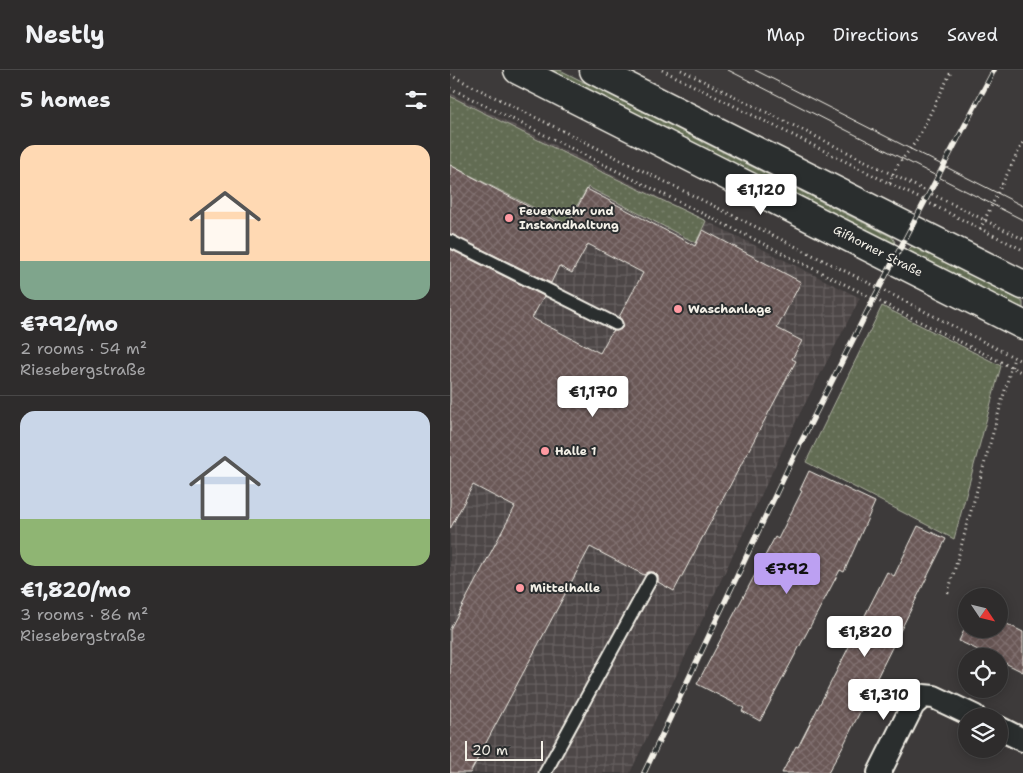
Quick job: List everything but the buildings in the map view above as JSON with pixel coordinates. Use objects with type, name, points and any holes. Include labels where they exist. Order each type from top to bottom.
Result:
[{"type":"main road","name":"Gifhorner Straße","points":[[518,70],[1023,325]]},
{"type":"main road","points":[[594,70],[1023,285]]},
{"type":"street","points":[[879,773],[913,705],[924,696],[934,697],[958,708]]},
{"type":"street","points":[[1008,732],[1023,740]]},
{"type":"lane","points":[[450,241],[616,324]]},
{"type":"lane","points":[[545,773],[651,579]]},
{"type":"path","points":[[662,70],[1023,250]]},
{"type":"path","points":[[681,70],[892,176],[1023,239]]},
{"type":"path","points":[[889,183],[897,166],[917,140],[952,70]]},
{"type":"path","points":[[450,75],[879,288],[1023,362]]},
{"type":"path","points":[[450,88],[1023,373]]},
{"type":"path","points":[[980,229],[1023,142]]},
{"type":"path","points":[[948,593],[1014,358]]},
{"type":"shaded area","points":[[450,93],[860,298],[798,417],[630,773],[450,773]]},
{"type":"green space","points":[[545,70],[560,70],[892,237],[895,242],[893,244]]},
{"type":"green space","points":[[450,96],[600,171],[706,221],[696,243],[588,187],[566,224],[450,165]]},
{"type":"green space","points":[[912,246],[1023,302],[1023,310],[913,256],[908,250]]},
{"type":"green space","points":[[882,306],[1001,366],[954,539],[806,462]]},
{"type":"tram line","points":[[728,70],[1023,220]]},
{"type":"tram line","points":[[755,70],[1023,206]]},
{"type":"railway","points":[[644,773],[792,460],[874,298],[994,70]]},
{"type":"place","name":"Feuerwehr und Instandhaltung","points":[[509,218]]},
{"type":"place","name":"Waschanlage","points":[[678,309]]},
{"type":"place","name":"Halle 1","points":[[545,451]]},
{"type":"place","name":"Mittelhalle","points":[[520,588]]}]
